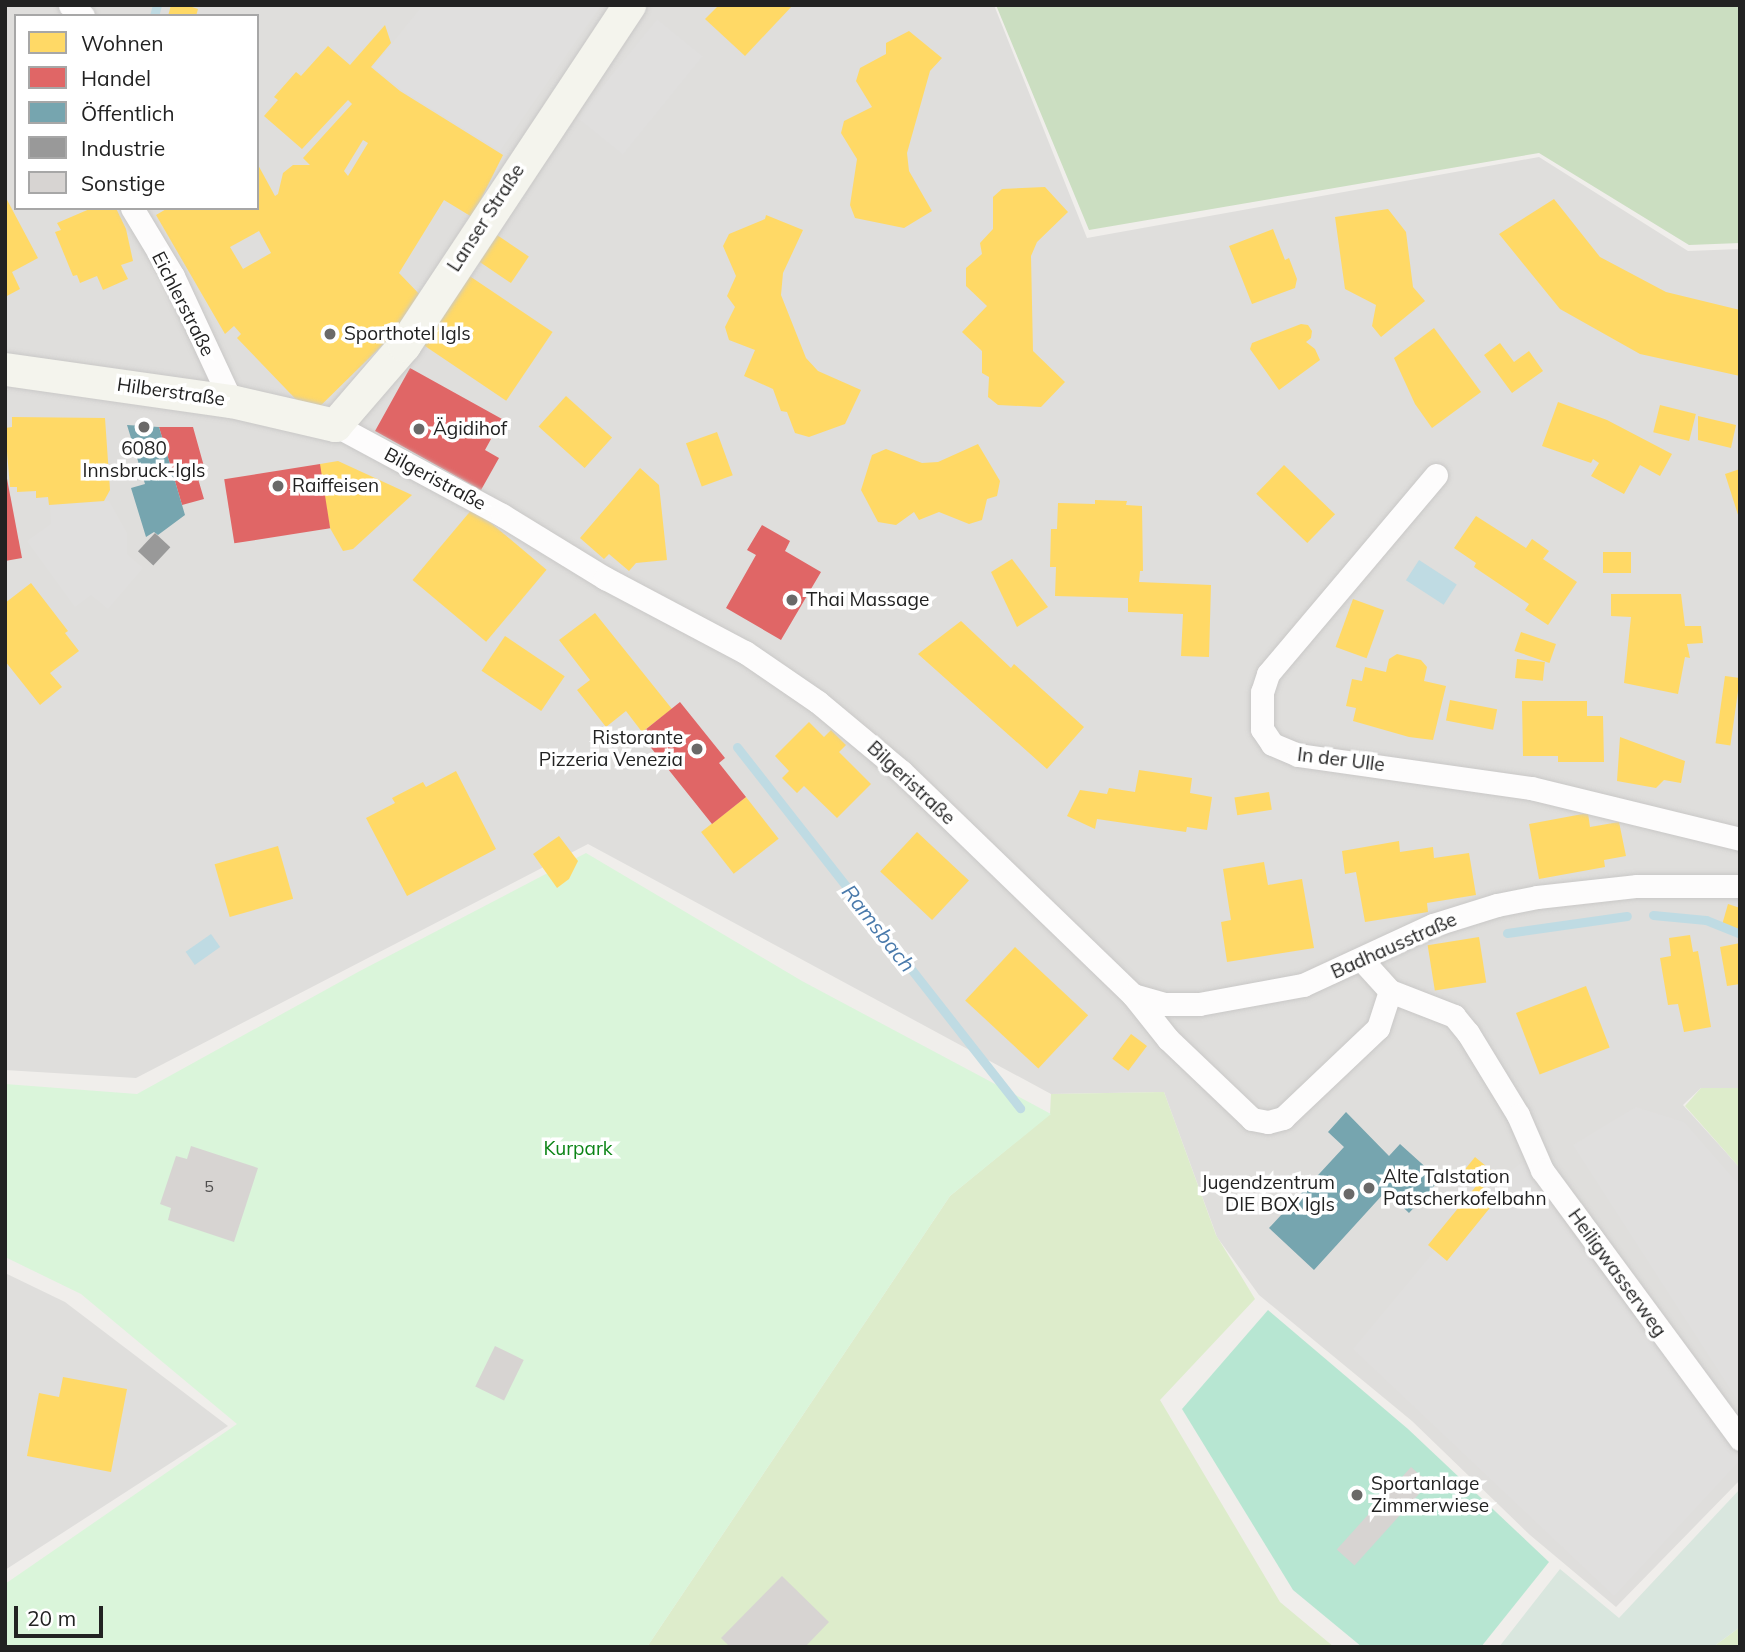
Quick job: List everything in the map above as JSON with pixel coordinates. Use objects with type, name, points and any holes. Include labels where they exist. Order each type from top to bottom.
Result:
[{"type":"main road","name":"Lanser Straße","points":[[335,425],[404,345],[629,5]]},
{"type":"main road","name":"Hilberstraße","points":[[5,369],[231,401],[335,425]]},
{"type":"street","name":"Eichlerstraße","points":[[133,210],[173,276],[231,401]]},
{"type":"street","name":"Bilgeristraße","points":[[335,425],[502,515],[605,578],[746,652],[848,725],[902,772],[1133,995],[1168,1040],[1252,1119],[1268,1122],[1283,1118],[1378,1028],[1391,991]]},
{"type":"street","name":"In der Ulle","points":[[1436,475],[1268,674],[1262,692],[1262,729],[1272,744],[1298,755],[1531,788],[1740,839]]},
{"type":"street","name":"Badhausstraße","points":[[1133,995],[1164,1004],[1199,1004],[1303,985],[1433,925],[1537,897],[1637,886],[1740,886]]},
{"type":"street","name":"Heiligwasserweg","points":[[1362,959],[1391,991],[1454,1016],[1468,1032],[1518,1115],[1542,1170],[1740,1439]]},
{"type":"shaded area","points":[[5,5],[994,5],[1087,238],[1539,157],[1688,251],[1740,249],[1740,1088],[1701,1088],[1683,1105],[1740,1168],[1740,1480],[1616,1607],[1530,1535],[1412,1421],[1259,1295],[1217,1237],[1164,1092],[1051,1094],[588,844],[136,1078],[5,1070]]},
{"type":"shaded area","points":[[423,5],[601,5],[500,151],[403,91],[373,67]]},
{"type":"shaded area","points":[[657,19],[703,56],[623,155],[577,118]]},
{"type":"shaded area","points":[[109,501],[127,533],[127,554],[143,568],[108,609],[91,595],[75,607],[27,541],[51,524],[50,505]]},
{"type":"shaded area","points":[[1636,1107],[1684,1122],[1740,1186],[1740,1404],[1573,1145]]},
{"type":"shaded area","points":[[1527,1159],[1740,1460],[1614,1596],[1353,1349],[1487,1188]]},
{"type":"shaded area","points":[[5,1273],[65,1302],[228,1426],[5,1570]]},
{"type":"shaded area","points":[[1740,1489],[1740,1627],[1713,1647],[1499,1647],[1560,1569],[1619,1618]]},
{"type":"green space","points":[[996,5],[1740,5],[1740,243],[1689,245],[1539,153],[1089,230]]},
{"type":"green space","name":"Kurpark","points":[[586,853],[802,981],[1051,1114],[950,1196],[647,1647],[5,1647],[5,1584],[237,1424],[81,1294],[5,1257],[5,1084],[137,1094],[358,972]]},
{"type":"green space","points":[[1701,1088],[1740,1088],[1740,1168],[1685,1106]]},
{"type":"green space","points":[[1164,1092],[1216,1235],[1255,1299],[1160,1400],[1280,1602],[1334,1647],[647,1647],[950,1196],[1050,1114],[1051,1094]]},
{"type":"green space","name":"Sportanlage Zimmerwiese","points":[[1268,1310],[1408,1429],[1549,1562],[1481,1647],[1362,1647],[1293,1590],[1182,1409]]},
{"type":"green space","points":[[1740,1627],[1740,1647],[1713,1647]]},
{"type":"water","points":[[1419,560],[1457,585],[1444,605],[1406,580]]},
{"type":"water","points":[[211,934],[220,947],[195,965],[186,952]]},
{"type":"building: Wohnen","points":[[171,5],[186,5],[198,9],[197,14],[169,14]]},
{"type":"building: Wohnen","points":[[719,5],[793,5],[745,56],[705,19]]},
{"type":"building: Wohnen","points":[[385,25],[391,43],[371,67],[400,91],[503,155],[472,217],[444,200],[399,273],[423,298],[411,317],[311,415],[237,338],[241,334],[234,326],[225,334],[156,215],[165,210],[259,210],[259,167],[275,196],[278,194],[283,173],[293,165],[310,165],[303,158],[352,104],[348,100],[302,149],[264,116],[278,100],[274,97],[296,72],[301,76],[328,46],[350,65]],"holes":[[[363,140],[368,143],[348,176],[344,171]],[[259,231],[271,253],[243,269],[230,247]]]},
{"type":"building: Wohnen","points":[[909,31],[942,58],[930,71],[907,153],[909,171],[932,211],[904,228],[855,218],[850,205],[857,159],[841,133],[844,121],[872,107],[856,81],[860,68],[886,54],[886,43]]},
{"type":"building: Wohnen","points":[[1045,187],[1068,212],[1037,242],[1031,256],[1033,351],[1065,382],[1041,407],[998,405],[988,397],[989,377],[982,373],[982,351],[962,332],[987,306],[966,286],[966,268],[982,254],[980,243],[993,229],[993,197],[1002,189]]},
{"type":"building: Wohnen","points":[[5,196],[38,258],[12,272],[20,289],[5,297]]},
{"type":"building: Wohnen","points":[[1554,199],[1600,257],[1666,292],[1740,310],[1740,376],[1640,354],[1560,309],[1499,234]]},
{"type":"building: Wohnen","points":[[1388,209],[1406,232],[1413,287],[1425,301],[1381,337],[1372,326],[1376,305],[1345,289],[1335,217]]},
{"type":"building: Wohnen","points":[[87,210],[117,210],[126,229],[133,261],[121,265],[128,279],[103,290],[97,276],[80,283],[77,275],[73,276],[55,232],[61,230],[57,223]]},
{"type":"building: Wohnen","points":[[766,215],[803,230],[783,273],[781,295],[806,358],[818,371],[861,390],[845,424],[809,437],[795,433],[787,412],[781,411],[773,389],[744,376],[755,350],[729,340],[725,327],[735,307],[727,296],[736,276],[723,246],[729,234],[765,219]]},
{"type":"building: Wohnen","points":[[1273,229],[1285,260],[1289,258],[1297,279],[1295,288],[1252,304],[1229,246]]},
{"type":"building: Wohnen","points":[[494,233],[529,256],[511,283],[476,260]]},
{"type":"building: Wohnen","points":[[468,275],[553,332],[506,401],[422,344]]},
{"type":"building: Wohnen","points":[[1301,324],[1308,325],[1312,331],[1311,338],[1306,342],[1315,349],[1320,360],[1279,390],[1250,349],[1252,343]]},
{"type":"building: Wohnen","points":[[1434,328],[1481,392],[1432,428],[1415,404],[1394,358]]},
{"type":"building: Wohnen","points":[[1500,343],[1514,362],[1529,351],[1543,371],[1512,393],[1484,355]]},
{"type":"building: Wohnen","points":[[566,396],[612,437],[585,468],[539,426]]},
{"type":"building: Wohnen","points":[[1558,402],[1607,420],[1672,454],[1660,476],[1640,465],[1624,494],[1591,476],[1599,463],[1593,459],[1591,463],[1542,446]]},
{"type":"building: Wohnen","points":[[1660,405],[1696,414],[1689,441],[1653,432]]},
{"type":"building: Wohnen","points":[[1698,416],[1736,425],[1731,448],[1698,440]]},
{"type":"building: Wohnen","points":[[12,417],[105,418],[110,490],[104,501],[49,505],[48,497],[36,498],[36,491],[17,492],[17,487],[10,487],[5,428],[12,427]]},
{"type":"building: Wohnen","points":[[717,432],[733,475],[702,487],[686,443]]},
{"type":"building: Wohnen","points":[[978,444],[1000,481],[997,496],[987,499],[982,520],[969,524],[939,512],[919,520],[914,512],[896,525],[878,522],[861,490],[872,455],[886,449],[922,463],[938,462]]},
{"type":"building: Wohnen","points":[[338,461],[412,495],[353,549],[343,551],[330,528],[320,473],[320,464]]},
{"type":"building: Wohnen","points":[[1284,465],[1335,514],[1307,543],[1256,494]]},
{"type":"building: Wohnen","points":[[640,468],[659,485],[667,560],[636,563],[629,571],[609,554],[604,559],[580,538]]},
{"type":"building: Wohnen","points":[[1740,469],[1740,518],[1739,518],[1725,474]]},
{"type":"building: Wohnen","points":[[1095,500],[1127,501],[1126,505],[1142,506],[1143,571],[1140,571],[1139,582],[1211,585],[1209,657],[1181,656],[1183,614],[1128,612],[1128,598],[1055,596],[1056,567],[1050,567],[1051,529],[1057,529],[1058,503],[1095,504]]},
{"type":"building: Wohnen","points":[[473,508],[547,570],[486,642],[413,580]]},
{"type":"building: Wohnen","points":[[1476,516],[1526,548],[1532,539],[1549,551],[1543,559],[1577,582],[1548,625],[1525,610],[1529,604],[1474,567],[1476,563],[1454,548]]},
{"type":"building: Wohnen","points":[[1603,552],[1631,552],[1631,573],[1603,573]]},
{"type":"building: Wohnen","points":[[1012,559],[1048,607],[1017,627],[991,572]]},
{"type":"building: Wohnen","points":[[31,583],[68,631],[65,633],[79,651],[50,673],[62,687],[40,705],[5,661],[5,603]]},
{"type":"building: Wohnen","points":[[1611,594],[1681,594],[1685,626],[1701,626],[1703,643],[1687,644],[1690,658],[1685,657],[1678,694],[1624,683],[1631,617],[1611,616]]},
{"type":"building: Wohnen","points":[[1353,599],[1384,610],[1367,658],[1336,647]]},
{"type":"building: Wohnen","points":[[595,613],[672,709],[642,732],[626,711],[606,727],[577,690],[590,680],[559,640]]},
{"type":"building: Wohnen","points":[[961,621],[1011,668],[1014,664],[1084,727],[1047,769],[918,654]]},
{"type":"building: Wohnen","points":[[1521,632],[1556,644],[1549,663],[1514,651]]},
{"type":"building: Wohnen","points":[[505,636],[565,676],[541,711],[482,671]]},
{"type":"building: Wohnen","points":[[1397,654],[1421,660],[1427,667],[1424,681],[1446,686],[1433,740],[1409,737],[1353,721],[1356,708],[1346,706],[1352,679],[1362,681],[1365,667],[1386,672],[1389,659]]},
{"type":"building: Wohnen","points":[[1517,659],[1545,662],[1543,681],[1515,678]]},
{"type":"building: Wohnen","points":[[1725,676],[1740,678],[1730,745],[1716,743]]},
{"type":"building: Wohnen","points":[[1450,700],[1497,709],[1493,730],[1446,721]]},
{"type":"building: Wohnen","points":[[1522,701],[1587,701],[1587,716],[1603,716],[1604,762],[1558,762],[1558,756],[1523,756]]},
{"type":"building: Wohnen","points":[[809,722],[824,737],[831,730],[846,745],[839,752],[871,784],[837,818],[804,786],[797,793],[782,778],[789,771],[775,756]]},
{"type":"building: Wohnen","points":[[1620,737],[1685,761],[1681,783],[1664,780],[1656,788],[1617,781]]},
{"type":"building: Wohnen","points":[[1139,770],[1192,778],[1190,793],[1212,797],[1207,830],[1187,827],[1186,832],[1097,819],[1095,829],[1067,816],[1080,790],[1107,794],[1109,788],[1135,792]]},
{"type":"building: Wohnen","points":[[456,771],[496,849],[407,896],[366,818],[395,803],[392,798],[423,782],[426,787]]},
{"type":"building: Wohnen","points":[[1269,792],[1272,810],[1237,815],[1234,797]]},
{"type":"building: Wohnen","points":[[746,797],[779,839],[734,874],[701,832]]},
{"type":"building: Wohnen","points":[[1588,813],[1590,827],[1619,822],[1626,856],[1604,860],[1605,867],[1539,879],[1529,824]]},
{"type":"building: Wohnen","points":[[917,832],[969,880],[932,920],[880,871]]},
{"type":"building: Wohnen","points":[[559,836],[578,861],[569,879],[557,888],[533,854]]},
{"type":"building: Wohnen","points":[[1399,841],[1400,852],[1433,847],[1434,858],[1469,853],[1476,895],[1427,903],[1428,912],[1365,922],[1356,872],[1345,874],[1342,851]]},
{"type":"building: Wohnen","points":[[278,846],[293,899],[230,917],[215,864]]},
{"type":"building: Wohnen","points":[[1264,862],[1268,885],[1302,879],[1314,948],[1227,962],[1221,922],[1231,920],[1223,869]]},
{"type":"building: Wohnen","points":[[1728,904],[1740,908],[1740,930],[1722,925]]},
{"type":"building: Wohnen","points":[[1690,935],[1693,952],[1698,951],[1711,1027],[1684,1032],[1678,1004],[1668,1005],[1660,958],[1671,956],[1669,938]]},
{"type":"building: Wohnen","points":[[1479,937],[1486,982],[1435,991],[1428,945]]},
{"type":"building: Wohnen","points":[[1740,943],[1740,984],[1727,986],[1720,947]]},
{"type":"building: Wohnen","points":[[1015,947],[1088,1015],[1038,1069],[965,1000]]},
{"type":"building: Wohnen","points":[[1586,986],[1610,1048],[1540,1074],[1516,1013]]},
{"type":"building: Wohnen","points":[[1131,1034],[1147,1046],[1128,1071],[1112,1059]]},
{"type":"building: Wohnen","points":[[1475,1157],[1492,1171],[1480,1185],[1497,1199],[1447,1261],[1428,1245],[1477,1185],[1462,1173]]},
{"type":"building: Wohnen","points":[[63,1377],[127,1389],[111,1472],[27,1456],[39,1393],[59,1397]]},
{"type":"building: Handel","points":[[410,368],[502,419],[485,450],[499,458],[481,490],[375,431]]},
{"type":"building: Handel","points":[[159,427],[193,427],[205,470],[196,472],[204,499],[182,505]]},
{"type":"building: Handel","points":[[320,464],[330,528],[234,543],[224,479]]},
{"type":"building: Handel","points":[[5,468],[22,558],[5,561]]},
{"type":"building: Handel","points":[[762,525],[790,541],[785,551],[821,572],[781,640],[726,608],[756,555],[747,550]]},
{"type":"building: Handel","points":[[680,702],[725,758],[719,763],[746,797],[712,824],[640,734]]},
{"type":"building: Öffentlich","points":[[127,425],[159,427],[185,515],[158,535],[154,532],[146,537],[131,488],[145,484]]},
{"type":"building: Öffentlich","name":"Alte Talstation Patscherkofelbahn","points":[[1346,1112],[1389,1156],[1400,1144],[1431,1172],[1426,1178],[1435,1185],[1409,1213],[1386,1191],[1314,1270],[1269,1228],[1344,1147],[1328,1132]]},
{"type":"building: Industrie","points":[[155,533],[170,547],[153,566],[138,551]]},
{"type":"building: Sonstige","points":[[191,1146],[258,1168],[234,1242],[168,1220],[171,1208],[160,1204],[176,1156],[187,1159]]},
{"type":"building: Sonstige","points":[[495,1346],[524,1360],[504,1400],[475,1386]]},
{"type":"building: Sonstige","points":[[1411,1467],[1429,1483],[1355,1566],[1337,1549]]},
{"type":"building: Sonstige","points":[[782,1576],[829,1622],[805,1647],[730,1647],[721,1638]]},
{"type":"waterway","name":"Ramsbach","points":[[155,14],[157,5]]},
{"type":"waterway","name":"Ramsbach","points":[[737,747],[1020,1108]]},
{"type":"waterway","name":"Ramsbach","points":[[1653,915],[1706,920],[1740,934]]},
{"type":"waterway","name":"Ramsbach","points":[[1507,933],[1627,916]]},
{"type":"place","name":"Sporthotel Igls","points":[[330,334]]},
{"type":"place","name":"6080 Innsbruck-Igls","points":[[144,427]]},
{"type":"place","name":"Ägidihof","points":[[419,429]]},
{"type":"place","name":"Raiffeisen","points":[[278,486]]},
{"type":"place","name":"Thai Massage","points":[[792,600]]},
{"type":"place","name":"Ristorante Pizzeria Venezia","points":[[697,749]]},
{"type":"place","name":"Alte Talstation Patscherkofelbahn","points":[[1369,1188]]},
{"type":"place","name":"Jugendzentrum DIE BOX Igls","points":[[1349,1194]]},
{"type":"place","name":"Sportanlage Zimmerwiese","points":[[1357,1495]]}]
